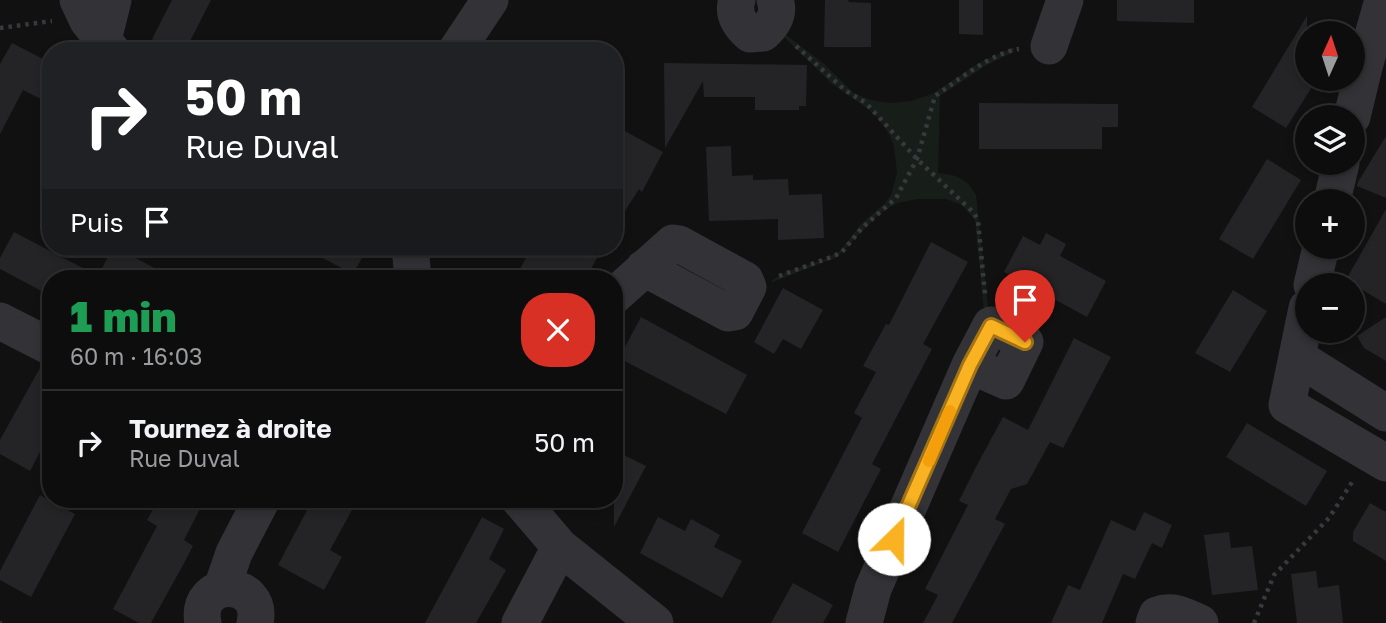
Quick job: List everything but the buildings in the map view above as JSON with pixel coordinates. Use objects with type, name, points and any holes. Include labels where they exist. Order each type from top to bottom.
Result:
[{"type":"street","points":[[462,42],[490,0]]},
{"type":"street","points":[[737,0],[735,6],[739,25],[750,34],[763,33],[775,11]]},
{"type":"street","points":[[1049,46],[1065,0]]},
{"type":"street","points":[[1355,105],[1383,0]]},
{"type":"street","points":[[90,3],[107,42]]},
{"type":"street","points":[[623,288],[644,268],[728,313],[735,312],[748,287]]},
{"type":"street","points":[[864,623],[873,589],[970,365],[1006,381],[1025,342],[991,326]]},
{"type":"street","points":[[3,331],[42,344]]},
{"type":"street","points":[[1300,343],[1287,405],[1378,458]]},
{"type":"street","points":[[1297,357],[1386,413]]},
{"type":"street","points":[[222,589],[234,553],[257,508]]},
{"type":"street","points":[[527,508],[560,547],[655,623]]},
{"type":"street","points":[[520,623],[560,547]]},
{"type":"street","points":[[203,623],[201,614],[208,598],[214,592],[231,587],[240,590],[253,602],[256,610],[255,623]]},
{"type":"street","points":[[1154,623],[1157,615],[1167,611],[1200,623]]},
{"type":"path","points":[[0,28],[57,21],[90,3]]},
{"type":"path","points":[[775,11],[781,32],[846,92],[866,103],[917,159],[974,213],[978,221],[986,309],[991,326]]},
{"type":"path","points":[[748,287],[834,256],[896,198],[917,159],[934,96],[987,61],[1014,49],[1049,46]]},
{"type":"path","points":[[1254,623],[1274,575],[1329,518],[1378,458]]},
{"type":"shaded area","points":[[781,31],[823,63],[854,93],[871,100],[891,103],[911,101],[932,94],[979,63],[1014,47],[1014,52],[987,65],[940,96],[938,173],[960,178],[976,195],[988,308],[984,311],[975,220],[962,205],[946,199],[918,199],[898,203],[878,215],[837,257],[771,281],[786,272],[840,251],[861,224],[891,195],[897,173],[894,146],[877,117],[832,84],[780,33]]},
{"type":"slow traffic","points":[[929,461],[950,411]]},
{"type":"route","points":[[894,539],[970,365],[991,326],[1025,342]]}]
